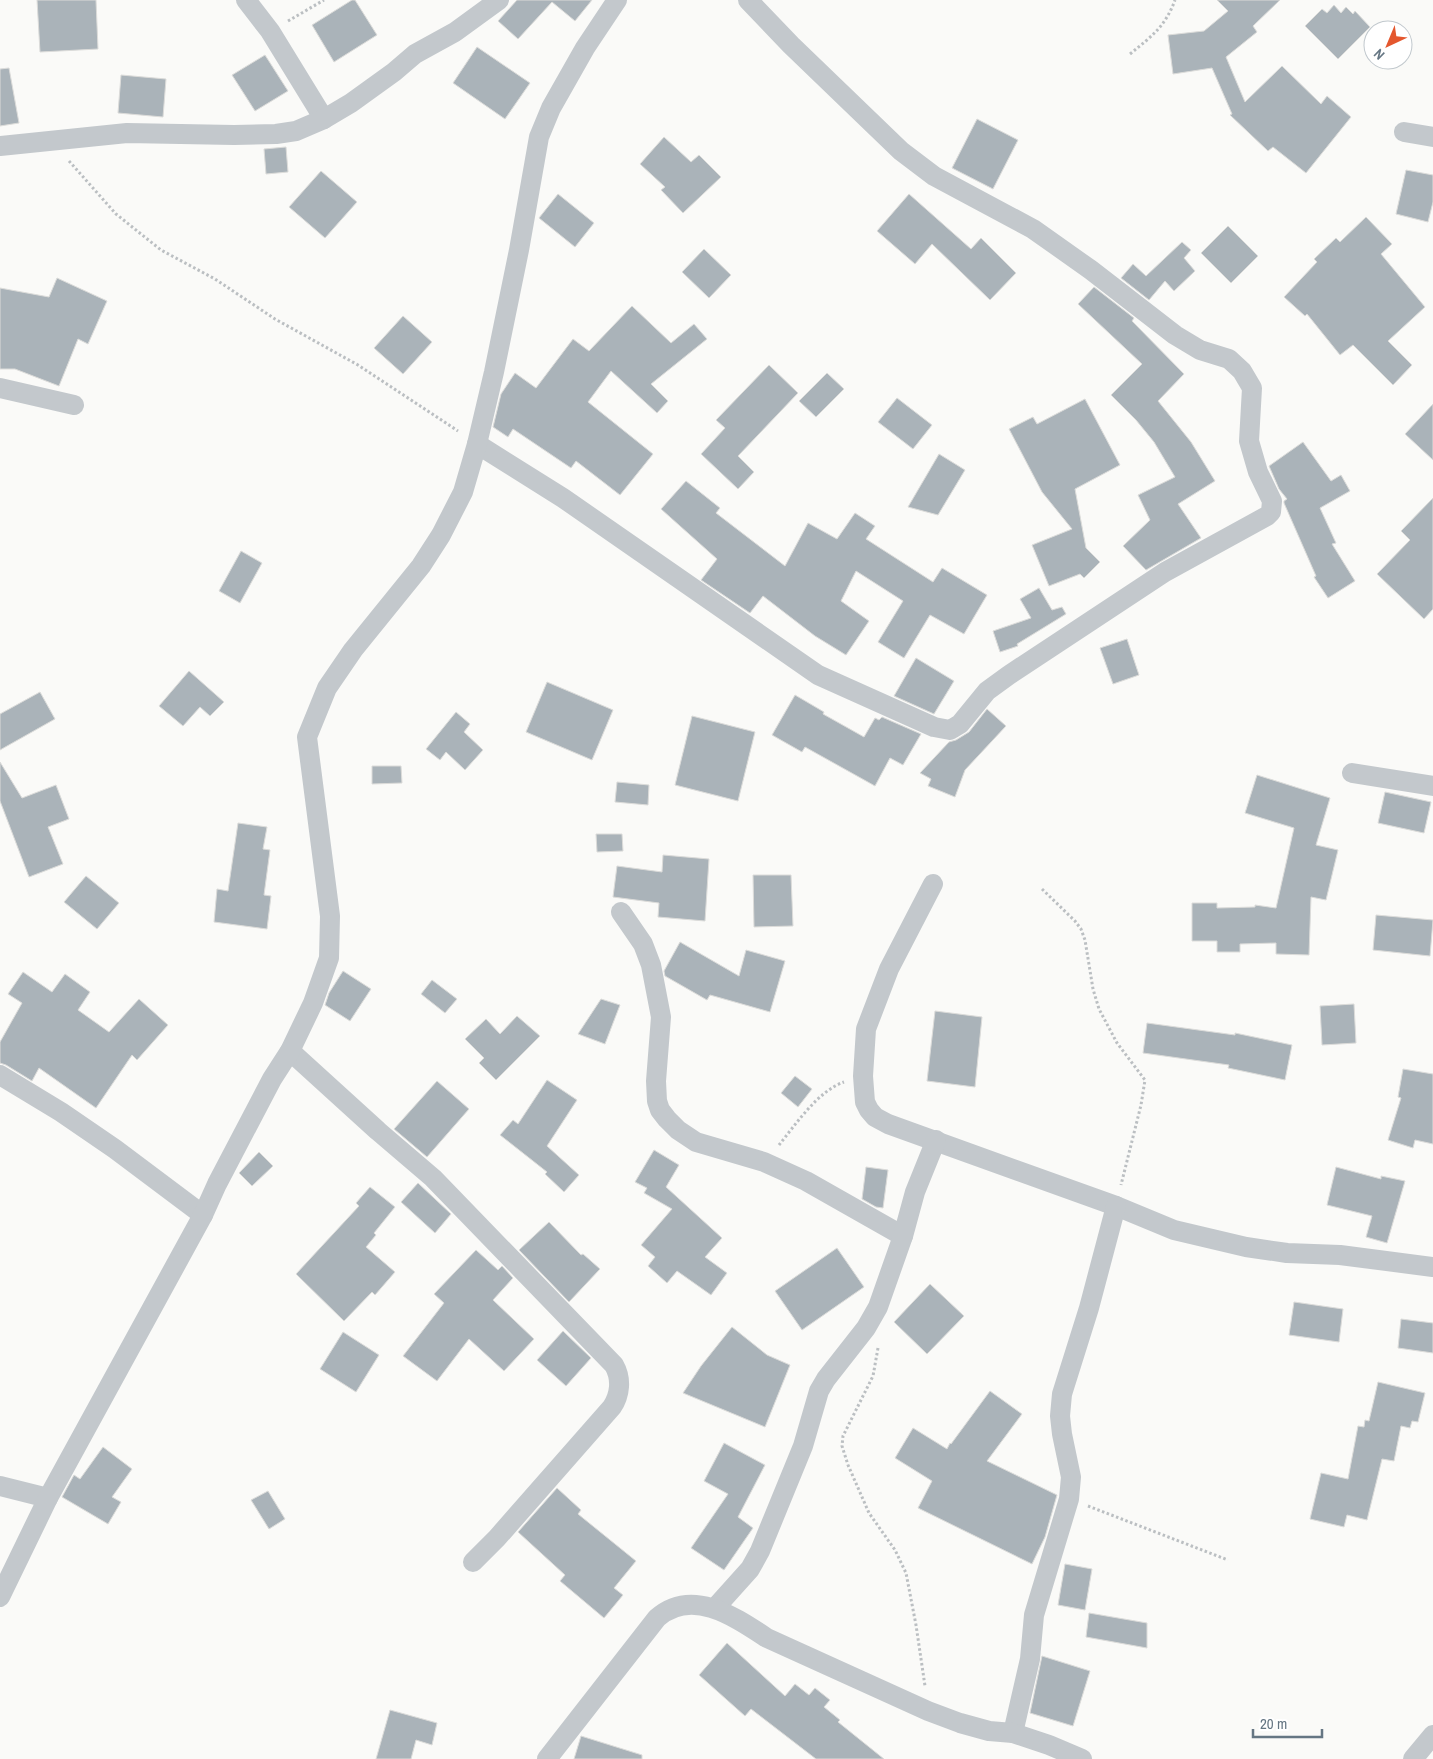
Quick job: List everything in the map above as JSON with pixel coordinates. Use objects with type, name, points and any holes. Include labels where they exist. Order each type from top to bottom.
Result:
[{"type":"street","points":[[246,0],[270,31],[324,119]]},
{"type":"street","points":[[0,146],[127,133],[234,135],[276,134],[296,131],[324,119],[351,103],[394,72],[415,54],[454,32],[499,0]]},
{"type":"street","points":[[0,1597],[48,1498],[203,1215],[217,1184],[272,1079],[290,1051],[313,1004],[329,958],[330,916],[307,737],[326,688],[353,650],[421,566],[441,534],[463,492],[477,444],[494,372],[519,250],[539,137],[551,108],[585,48],[617,0]]},
{"type":"street","points":[[477,444],[570,503],[818,676],[934,727],[950,730],[960,724],[987,691],[1009,675],[1165,572],[1268,516],[1271,512],[1272,501],[1258,472],[1249,441],[1252,388],[1236,365],[1229,359],[1200,350],[1175,335],[1091,270],[1033,229],[934,176],[900,151],[791,45],[748,0]]},
{"type":"street","points":[[1404,132],[1433,137]]},
{"type":"street","points":[[0,388],[74,405]]},
{"type":"street","points":[[1352,773],[1433,786]]},
{"type":"street","points":[[933,884],[890,970],[866,1029],[863,1076],[865,1102],[875,1116],[888,1124],[1116,1206],[1174,1230],[1246,1248],[1287,1254],[1340,1255],[1433,1267]]},
{"type":"street","points":[[621,912],[643,944],[652,965],[661,1017],[656,1080],[657,1101],[660,1110],[678,1130],[696,1142],[764,1162],[824,1190],[903,1236]]},
{"type":"street","points":[[290,1051],[433,1178],[614,1366],[620,1377],[617,1397],[612,1407],[497,1538],[473,1562]]},
{"type":"street","points":[[0,1075],[61,1112],[115,1149],[203,1215]]},
{"type":"street","points":[[715,1608],[745,1574],[760,1551],[803,1446],[819,1390],[873,1317],[903,1236],[915,1192],[936,1140]]},
{"type":"street","points":[[1013,1733],[1030,1658],[1034,1615],[1069,1499],[1071,1478],[1060,1416],[1062,1394],[1089,1308],[1116,1206]]},
{"type":"street","points":[[0,1486],[48,1498]]},
{"type":"street","points":[[547,1759],[657,1618],[667,1610],[677,1606],[702,1605],[715,1608],[746,1624],[767,1638],[928,1711],[989,1731],[1013,1733],[1082,1759]]},
{"type":"street","points":[[1413,1759],[1433,1734]]},
{"type":"path","points":[[270,31],[324,0]]},
{"type":"path","points":[[1130,54],[1159,30],[1175,0]]},
{"type":"path","points":[[53,141],[79,174],[116,214],[161,250],[215,279],[275,319],[358,365],[477,444]]},
{"type":"path","points":[[1042,889],[1081,929],[1099,1009],[1117,1043],[1145,1080],[1141,1105],[1116,1206]]},
{"type":"path","points":[[764,1162],[811,1107],[828,1091],[836,1085],[863,1076]]},
{"type":"path","points":[[879,1344],[874,1376],[843,1436],[842,1446],[848,1465],[869,1513],[895,1550],[906,1572],[916,1625],[928,1711]]},
{"type":"path","points":[[1069,1499],[1228,1560]]},
{"type":"building","points":[[37,0],[96,0],[98,49],[40,52]]},
{"type":"building","points":[[352,0],[355,0],[377,35],[334,62],[312,25]]},
{"type":"building","points":[[517,0],[592,0],[575,21],[552,2],[518,39],[498,21]]},
{"type":"building","points":[[1217,0],[1280,0],[1253,26],[1257,32],[1226,57],[1245,102],[1282,66],[1321,104],[1327,96],[1351,117],[1306,173],[1273,147],[1268,151],[1230,115],[1232,114],[1212,68],[1173,74],[1168,35],[1204,31],[1228,11]]},
{"type":"building","points":[[1334,5],[1341,13],[1346,7],[1353,14],[1355,11],[1363,20],[1363,34],[1338,59],[1305,26],[1322,9],[1327,13]]},
{"type":"building","points":[[477,47],[530,83],[505,119],[453,83]]},
{"type":"building","points":[[265,55],[288,91],[255,111],[232,75]]},
{"type":"building","points":[[9,68],[19,123],[0,126],[0,69]]},
{"type":"building","points":[[121,75],[166,79],[163,117],[118,113]]},
{"type":"building","points":[[977,119],[1018,140],[993,189],[952,168]]},
{"type":"building","points":[[664,137],[691,162],[699,155],[721,177],[683,213],[661,190],[665,187],[640,164]]},
{"type":"building","points":[[286,147],[288,172],[266,174],[264,149]]},
{"type":"building","points":[[1406,170],[1433,175],[1433,202],[1428,222],[1396,214]]},
{"type":"building","points":[[321,171],[357,202],[325,238],[289,207]]},
{"type":"building","points":[[558,194],[594,223],[575,247],[539,218]]},
{"type":"building","points":[[909,194],[971,249],[981,238],[1016,273],[990,300],[932,244],[915,264],[877,231]]},
{"type":"building","points":[[1366,217],[1392,244],[1381,254],[1425,307],[1388,341],[1412,365],[1393,385],[1353,345],[1340,355],[1307,314],[1305,316],[1284,297],[1317,262],[1314,259],[1336,238],[1340,242]]},
{"type":"building","points":[[1228,226],[1258,256],[1231,283],[1201,253]]},
{"type":"building","points":[[1182,242],[1191,250],[1184,258],[1195,271],[1174,291],[1165,281],[1149,300],[1121,278],[1133,264],[1146,276]]},
{"type":"building","points":[[704,249],[731,275],[709,298],[682,272]]},
{"type":"building","points":[[57,278],[107,301],[88,344],[78,339],[59,386],[15,369],[0,369],[0,288],[49,297]]},
{"type":"building","points":[[1094,287],[1134,318],[1132,321],[1184,374],[1158,401],[1191,442],[1215,481],[1178,504],[1201,538],[1146,570],[1123,546],[1150,520],[1138,495],[1175,477],[1154,442],[1136,420],[1111,395],[1142,364],[1078,304]]},
{"type":"building","points":[[632,306],[671,343],[694,324],[707,339],[651,384],[668,401],[657,413],[611,371],[588,402],[653,454],[620,495],[576,461],[571,468],[513,429],[508,437],[493,427],[501,394],[515,373],[536,388],[573,339],[589,351]]},
{"type":"building","points":[[403,316],[432,342],[403,374],[374,348]]},
{"type":"building","points":[[769,365],[798,393],[738,456],[754,472],[738,489],[701,454],[725,428],[716,420]]},
{"type":"building","points":[[827,373],[844,389],[816,417],[799,401]]},
{"type":"building","points":[[897,398],[932,425],[913,449],[878,422]]},
{"type":"building","points":[[1085,399],[1120,465],[1075,489],[1086,548],[1100,562],[1084,578],[1080,574],[1049,586],[1032,545],[1072,529],[1042,492],[1009,429],[1033,417],[1037,424]]},
{"type":"building","points":[[1433,404],[1433,460],[1405,434]]},
{"type":"building","points":[[1303,442],[1331,481],[1341,475],[1350,491],[1320,508],[1336,543],[1332,544],[1355,581],[1328,598],[1314,577],[1316,576],[1284,503],[1287,499],[1279,489],[1269,466]]},
{"type":"building","points":[[939,454],[965,470],[938,515],[908,507]]},
{"type":"building","points":[[686,481],[720,508],[716,513],[785,566],[808,523],[837,539],[855,513],[875,526],[866,539],[933,582],[942,568],[987,595],[964,634],[930,615],[904,658],[878,642],[903,601],[856,571],[841,601],[869,621],[846,655],[815,636],[763,596],[750,613],[701,580],[717,559],[661,509]]},
{"type":"building","points":[[1433,498],[1433,609],[1424,619],[1377,574],[1410,540],[1401,531]]},
{"type":"building","points":[[241,551],[262,563],[240,603],[219,591]]},
{"type":"building","points":[[1039,588],[1052,610],[1062,607],[1066,614],[1017,644],[1018,646],[1000,652],[993,631],[1031,618],[1020,599]]},
{"type":"building","points":[[1127,639],[1139,675],[1113,684],[1100,648]]},
{"type":"building","points":[[916,658],[954,681],[934,714],[894,696]]},
{"type":"building","points":[[189,671],[224,702],[210,716],[200,707],[183,726],[159,706]]},
{"type":"building","points":[[547,682],[613,710],[592,760],[526,732]]},
{"type":"building","points":[[40,692],[55,719],[0,750],[0,714]]},
{"type":"building","points":[[795,695],[824,712],[823,714],[864,737],[875,718],[879,720],[882,717],[921,734],[903,765],[890,758],[875,786],[805,747],[802,752],[772,735]]},
{"type":"building","points":[[987,709],[1006,726],[965,770],[955,797],[928,786],[931,779],[920,773],[949,742],[969,732]]},
{"type":"building","points":[[456,712],[470,724],[464,732],[483,750],[465,770],[446,752],[440,760],[426,749]]},
{"type":"building","points":[[692,716],[755,732],[738,801],[675,785]]},
{"type":"building","points":[[0,762],[22,798],[56,785],[69,819],[48,827],[63,864],[29,877],[0,801]]},
{"type":"building","points":[[372,766],[401,766],[402,783],[372,784]]},
{"type":"building","points":[[1257,775],[1330,798],[1316,845],[1338,850],[1326,900],[1311,897],[1309,955],[1276,954],[1276,943],[1240,944],[1240,952],[1217,952],[1217,941],[1192,941],[1192,903],[1217,903],[1217,908],[1255,907],[1255,905],[1276,908],[1294,828],[1245,813]]},
{"type":"building","points":[[617,782],[649,785],[648,805],[615,802]]},
{"type":"building","points":[[1385,792],[1431,802],[1424,833],[1378,823]]},
{"type":"building","points":[[238,823],[267,827],[263,849],[270,850],[264,895],[271,896],[267,929],[214,922],[217,889],[228,891]]},
{"type":"building","points":[[596,834],[622,834],[623,851],[597,852]]},
{"type":"building","points":[[663,855],[709,859],[705,921],[658,917],[659,903],[613,897],[617,866],[662,872]]},
{"type":"building","points":[[753,875],[791,875],[793,926],[754,927]]},
{"type":"building","points":[[86,876],[119,903],[97,929],[64,902]]},
{"type":"building","points":[[1376,915],[1433,920],[1430,956],[1373,950]]},
{"type":"building","points":[[680,942],[739,976],[746,950],[785,961],[770,1012],[710,995],[707,1000],[665,976],[664,971]]},
{"type":"building","points":[[343,971],[371,989],[350,1021],[325,1005],[329,993]]},
{"type":"building","points":[[23,972],[52,992],[65,974],[90,992],[78,1010],[109,1032],[139,999],[168,1025],[137,1060],[132,1055],[96,1108],[39,1068],[32,1081],[0,1063],[0,1042],[22,1003],[8,994]]},
{"type":"building","points":[[432,980],[457,999],[445,1013],[421,994]]},
{"type":"building","points":[[601,999],[620,1005],[605,1044],[578,1034]]},
{"type":"building","points":[[1354,1004],[1356,1043],[1322,1045],[1320,1006]]},
{"type":"building","points":[[935,1011],[982,1017],[975,1087],[927,1081]]},
{"type":"building","points":[[517,1016],[540,1036],[496,1080],[479,1063],[484,1058],[465,1039],[486,1019],[500,1034]]},
{"type":"building","points":[[1147,1023],[1235,1035],[1235,1033],[1292,1045],[1285,1080],[1228,1068],[1229,1065],[1143,1053]]},
{"type":"building","points":[[1403,1069],[1433,1074],[1433,1144],[1415,1140],[1413,1148],[1388,1140],[1401,1098],[1398,1097]]},
{"type":"building","points":[[795,1076],[812,1089],[798,1107],[781,1093]]},
{"type":"building","points":[[547,1080],[577,1100],[547,1146],[579,1175],[564,1192],[545,1174],[547,1172],[500,1135],[513,1120],[518,1124]]},
{"type":"building","points":[[437,1081],[469,1109],[427,1157],[394,1129]]},
{"type":"building","points":[[654,1150],[679,1165],[666,1187],[722,1238],[705,1257],[727,1273],[711,1295],[677,1271],[667,1283],[648,1266],[655,1257],[641,1245],[672,1209],[644,1193],[647,1188],[635,1182]]},
{"type":"building","points":[[259,1152],[273,1166],[252,1186],[239,1173]]},
{"type":"building","points":[[866,1167],[888,1170],[883,1208],[876,1207],[862,1199]]},
{"type":"building","points":[[1336,1167],[1381,1179],[1381,1176],[1405,1181],[1387,1243],[1366,1237],[1372,1216],[1327,1205]]},
{"type":"building","points":[[418,1183],[451,1214],[435,1233],[401,1202]]},
{"type":"building","points":[[370,1187],[395,1207],[374,1233],[376,1235],[366,1247],[395,1272],[375,1295],[372,1292],[344,1321],[296,1274],[359,1206],[356,1203]]},
{"type":"building","points":[[549,1222],[581,1255],[583,1254],[600,1269],[569,1302],[519,1250]]},
{"type":"building","points":[[837,1248],[864,1287],[802,1330],[775,1291]]},
{"type":"building","points":[[476,1250],[498,1270],[502,1266],[513,1278],[493,1300],[534,1339],[504,1371],[469,1339],[437,1381],[403,1356],[444,1303],[434,1294]]},
{"type":"building","points":[[930,1284],[964,1316],[927,1354],[894,1322]]},
{"type":"building","points":[[1294,1302],[1343,1309],[1339,1342],[1289,1335]]},
{"type":"building","points":[[1401,1319],[1433,1323],[1433,1353],[1398,1348]]},
{"type":"building","points":[[732,1327],[767,1355],[790,1365],[765,1427],[683,1393],[701,1366]]},
{"type":"building","points":[[563,1331],[591,1358],[566,1386],[537,1360]]},
{"type":"building","points":[[343,1332],[379,1355],[356,1392],[320,1369]]},
{"type":"building","points":[[1378,1382],[1425,1393],[1418,1422],[1412,1421],[1410,1428],[1401,1426],[1394,1461],[1382,1459],[1367,1520],[1347,1515],[1344,1527],[1310,1519],[1321,1473],[1348,1479],[1358,1426],[1364,1427],[1365,1420],[1369,1421]]},
{"type":"building","points":[[990,1391],[1022,1414],[987,1461],[1057,1495],[1045,1537],[1032,1564],[918,1508],[932,1481],[895,1458],[913,1428],[947,1449]]},
{"type":"building","points":[[724,1443],[765,1465],[738,1517],[753,1528],[724,1570],[691,1548],[728,1494],[704,1481]]},
{"type":"building","points":[[103,1447],[132,1469],[112,1497],[121,1502],[108,1524],[62,1497],[74,1475],[80,1479]]},
{"type":"building","points":[[557,1488],[581,1510],[578,1514],[636,1561],[614,1588],[623,1595],[604,1618],[560,1581],[565,1575],[518,1532]]},
{"type":"building","points":[[268,1491],[285,1519],[269,1529],[251,1500]]},
{"type":"building","points":[[1065,1564],[1092,1569],[1085,1610],[1058,1605]]},
{"type":"building","points":[[1089,1613],[1147,1623],[1147,1648],[1086,1637]]},
{"type":"building","points":[[727,1643],[785,1696],[795,1684],[809,1695],[815,1688],[830,1700],[824,1707],[840,1720],[838,1722],[884,1759],[816,1759],[751,1709],[745,1716],[699,1675]]},
{"type":"building","points":[[1042,1656],[1090,1671],[1073,1726],[1030,1713]]},
{"type":"building","points":[[390,1710],[437,1723],[432,1745],[416,1740],[411,1759],[376,1759]]},
{"type":"building","points":[[581,1736],[642,1755],[642,1759],[574,1759]]}]
